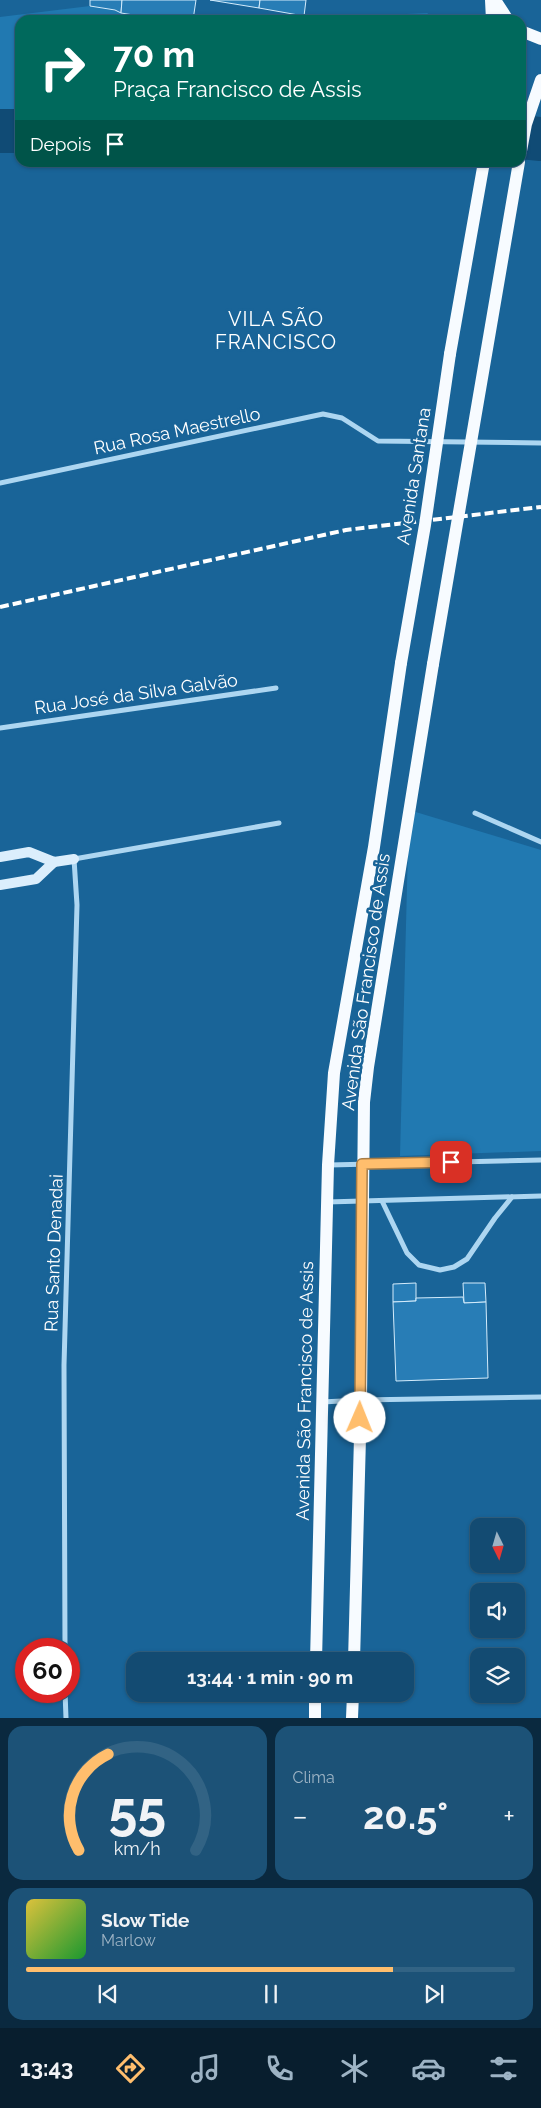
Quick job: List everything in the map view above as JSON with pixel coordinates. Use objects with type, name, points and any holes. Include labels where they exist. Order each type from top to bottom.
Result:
[{"type":"main road","points":[[492,15],[493,0]]},
{"type":"main road","points":[[493,0],[504,15]]},
{"type":"main road","points":[[526,32],[541,39]]},
{"type":"main road","points":[[526,124],[541,80]]},
{"type":"main road","name":"Avenida Santana","points":[[382,796],[450,354],[483,167]]},
{"type":"main road","name":"Avenida São Francisco de Assis","points":[[354,1652],[360,1400],[362,1129],[368,1067],[433,664],[518,167]]},
{"type":"main road","name":"Avenida São Francisco de Assis","points":[[316,1652],[328,1165],[334,1073],[382,796]]},
{"type":"main road","points":[[314,1718],[315,1702]]},
{"type":"main road","points":[[352,1718],[353,1702]]},
{"type":"street","name":"Rua Rosa Maestrello","points":[[0,483],[323,414],[342,418],[378,441],[541,443]]},
{"type":"street","name":"Rua José da Silva Galvão","points":[[0,728],[276,688]]},
{"type":"street","points":[[475,813],[541,842]]},
{"type":"street","points":[[0,857],[29,852],[54,862],[279,824]]},
{"type":"street","name":"Rua Santo Denadai","points":[[65,1638],[64,1365],[77,905],[74,859]]},
{"type":"street","points":[[0,885],[36,879],[54,862]]},
{"type":"street","points":[[328,1165],[541,1160]]},
{"type":"street","points":[[327,1202],[541,1196]]},
{"type":"street","points":[[382,1201],[407,1252],[419,1265],[440,1270],[454,1267],[466,1259],[512,1197]]},
{"type":"street","points":[[322,1402],[541,1397]]},
{"type":"street","points":[[66,1703],[66,1718]]},
{"type":"shaded area","points":[[90,6],[138,15],[16,15]]},
{"type":"shaded area","points":[[428,13],[427,15],[385,15]]},
{"type":"shaded area","points":[[15,15],[15,120],[0,120],[0,17]]},
{"type":"shaded area","points":[[409,810],[541,850],[541,1151],[400,1156]]},
{"type":"building","points":[[90,0],[122,0],[121,13],[115,10],[90,6]]},
{"type":"building","points":[[122,0],[196,0],[194,15],[134,15],[121,13]]},
{"type":"building","points":[[210,0],[260,0],[259,8]]},
{"type":"building","points":[[260,0],[306,0],[304,15],[259,8]]},
{"type":"building","points":[[416,1283],[416,1301],[393,1302],[393,1284]]},
{"type":"building","points":[[463,1283],[485,1283],[486,1302],[464,1303]]},
{"type":"building","points":[[463,1297],[464,1303],[486,1302],[488,1378],[396,1381],[393,1302],[416,1301],[416,1298]]},
{"type":"waterway","points":[[0,131],[15,131]]},
{"type":"waterway","points":[[526,138],[541,139]]},
{"type":"railway","points":[[0,607],[346,530],[541,507]]},
{"type":"district","name":"VILA SÃO FRANCISCO","points":[[276,330]]},
{"type":"route","points":[[360,1418],[362,1164],[451,1162]]}]
